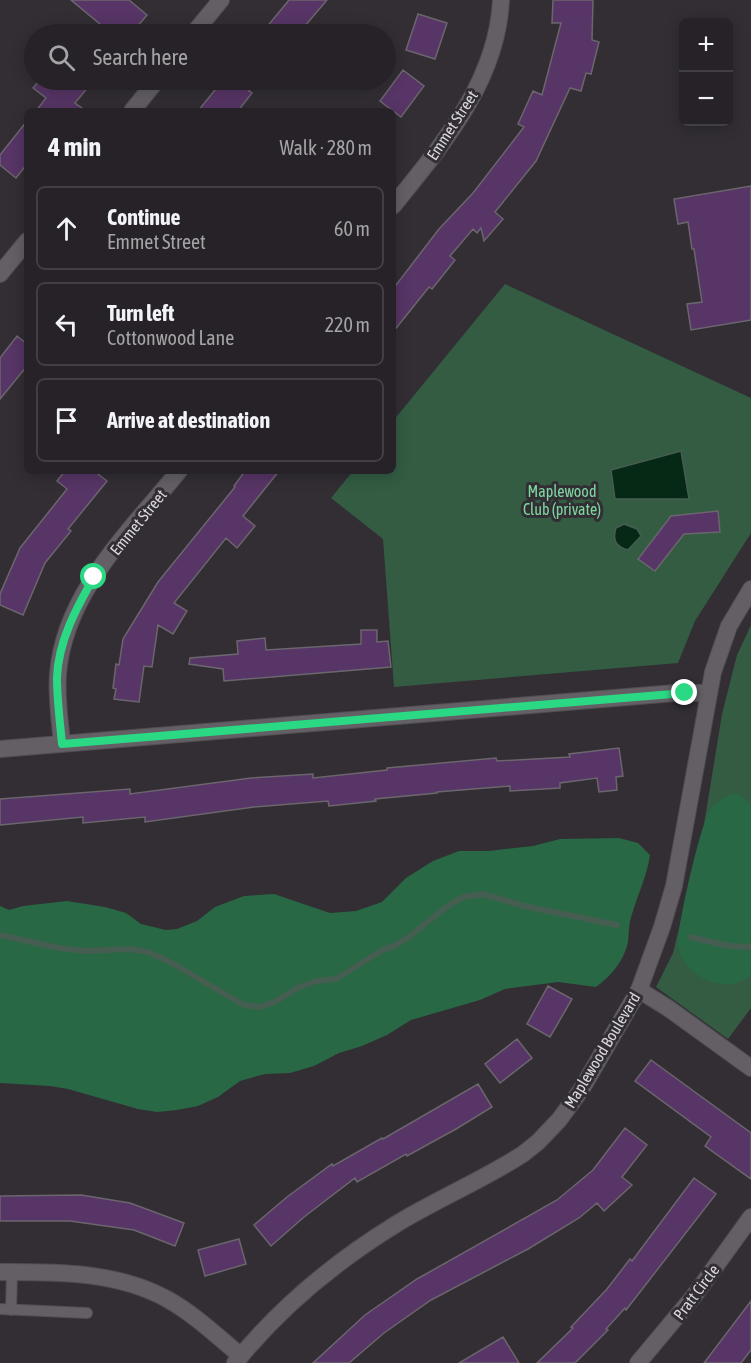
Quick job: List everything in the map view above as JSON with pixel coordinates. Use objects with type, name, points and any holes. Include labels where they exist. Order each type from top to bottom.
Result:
[{"type":"street","points":[[201,24],[221,0]]},
{"type":"street","name":"Emmet Street","points":[[396,202],[441,147],[460,120],[477,88],[494,40],[501,0]]},
{"type":"street","points":[[134,108],[149,90]]},
{"type":"street","points":[[0,274],[24,245]]},
{"type":"street","name":"Emmet Street","points":[[62,744],[57,676],[70,622],[104,563],[177,474]]},
{"type":"street","name":"Maplewood Boulevard","points":[[238,1359],[290,1303],[345,1257],[399,1222],[512,1161],[538,1142],[559,1120],[581,1090],[639,990],[662,927],[674,886],[716,659],[726,634],[751,589]]},
{"type":"street","points":[[0,749],[664,694],[708,693]]},
{"type":"street","points":[[639,990],[668,1008],[751,1068]]},
{"type":"street","name":"Pratt Circle","points":[[638,1363],[694,1296],[751,1217]]},
{"type":"street","points":[[6,1272],[70,1273],[102,1277],[140,1287],[170,1301],[198,1321],[238,1359]]},
{"type":"lane","points":[[6,1272],[6,1310],[87,1313]]},
{"type":"green space","name":"Maplewood Club (private)","points":[[505,284],[751,398],[751,533],[695,621],[678,663],[394,687],[383,539],[331,498],[351,474],[396,474],[396,417]]},
{"type":"green space","points":[[751,625],[751,1008],[728,1039],[656,987],[673,953],[701,843],[722,714],[737,655]]},
{"type":"shaded area","points":[[681,451],[689,499],[615,499],[611,470]]},
{"type":"shaded area","points":[[624,524],[637,529],[641,536],[628,550],[618,545],[614,536],[616,528]]},
{"type":"shaded area","points":[[737,793],[751,805],[751,975],[738,983],[724,984],[707,980],[695,973],[685,963],[678,944],[690,875],[706,819],[712,807],[719,801]]},
{"type":"shaded area","points":[[619,838],[638,843],[650,855],[649,863],[631,917],[628,942],[623,956],[612,973],[596,987],[558,982],[505,989],[480,1000],[411,1020],[387,1035],[339,1053],[314,1066],[290,1073],[265,1074],[240,1081],[218,1097],[198,1106],[177,1110],[157,1112],[138,1109],[68,1089],[0,1083],[0,906],[9,910],[23,906],[67,901],[126,913],[141,924],[166,930],[177,929],[197,921],[215,907],[244,896],[274,894],[330,913],[356,911],[382,902],[406,878],[433,861],[459,851],[489,851],[533,846],[560,839]]},
{"type":"building","points":[[71,0],[129,0],[147,15],[139,24],[100,24]]},
{"type":"building","points":[[289,0],[327,0],[307,24],[269,24]]},
{"type":"building","points":[[553,0],[593,0],[592,40],[599,42],[591,74],[586,73],[581,91],[570,88],[536,161],[495,212],[503,219],[484,241],[481,228],[477,233],[473,229],[450,256],[455,260],[432,289],[429,287],[396,328],[396,285],[439,229],[473,193],[524,127],[518,124],[533,91],[542,95],[561,23],[552,23]]},
{"type":"building","points":[[418,14],[447,23],[435,59],[406,50]]},
{"type":"building","points":[[403,70],[424,86],[401,117],[396,113],[396,108],[389,108],[380,101],[388,90],[396,90],[396,79]]},
{"type":"building","points":[[36,90],[86,90],[75,103],[82,108],[38,108],[46,98]]},
{"type":"building","points":[[215,90],[250,90],[252,93],[240,108],[200,108]]},
{"type":"building","points":[[24,125],[24,168],[16,178],[0,165],[0,155]]},
{"type":"building","points":[[751,186],[751,320],[691,330],[687,304],[702,302],[688,222],[678,224],[674,199]]},
{"type":"building","points":[[17,336],[24,342],[24,370],[0,399],[0,358]]},
{"type":"building","points":[[63,474],[98,474],[107,481],[68,529],[71,531],[45,563],[23,615],[0,605],[0,594],[20,548],[67,489],[57,481]]},
{"type":"building","points":[[243,474],[277,474],[243,516],[255,526],[237,548],[226,538],[174,603],[187,611],[173,634],[158,625],[152,667],[144,666],[139,702],[114,699],[116,664],[119,665],[123,639],[158,582]]},
{"type":"building","points":[[718,511],[720,532],[684,534],[655,571],[638,559],[671,516]]},
{"type":"building","points":[[361,630],[377,630],[377,642],[388,641],[391,667],[224,681],[223,669],[189,664],[190,658],[238,654],[237,641],[265,638],[266,650],[361,644]]},
{"type":"building","points":[[619,748],[623,776],[616,777],[617,790],[599,792],[597,778],[560,783],[560,788],[510,791],[510,786],[437,792],[329,806],[328,801],[254,807],[145,822],[145,817],[83,823],[83,817],[0,825],[0,799],[130,789],[130,794],[251,778],[313,774],[313,778],[387,770],[387,768],[496,758],[497,761],[570,757],[569,754]]},
{"type":"building","points":[[548,986],[572,999],[550,1037],[527,1024]]},
{"type":"building","points":[[517,1039],[532,1058],[500,1083],[485,1064]]},
{"type":"building","points":[[651,1060],[751,1133],[751,1179],[705,1146],[711,1137],[635,1081]]},
{"type":"building","points":[[478,1084],[492,1107],[357,1182],[355,1178],[271,1246],[254,1225],[332,1164],[333,1166],[383,1139]]},
{"type":"building","points":[[625,1128],[647,1145],[622,1177],[632,1185],[604,1211],[597,1203],[579,1218],[528,1249],[431,1300],[384,1333],[349,1363],[313,1363],[365,1315],[417,1279],[557,1200],[593,1170]]},
{"type":"building","points":[[694,1178],[716,1194],[626,1310],[625,1308],[606,1329],[608,1330],[575,1363],[537,1363],[573,1328],[571,1327],[607,1289],[630,1259],[632,1261]]},
{"type":"building","points":[[81,1195],[130,1203],[184,1223],[175,1246],[134,1230],[70,1221],[0,1221],[0,1196]]},
{"type":"building","points":[[239,1239],[246,1264],[205,1276],[198,1250]]},
{"type":"building","points":[[751,1301],[751,1350],[741,1363],[704,1363]]},
{"type":"building","points":[[503,1337],[519,1363],[459,1363]]},
{"type":"waterway","points":[[0,935],[59,948],[86,951],[129,949],[148,952],[170,962],[244,1005],[260,1007],[277,1001],[297,988],[317,981],[336,979],[410,936],[445,908],[463,897],[483,894],[524,906],[617,925]]},
{"type":"waterway","points":[[691,937],[729,946],[751,947]]},
{"type":"route","points":[[94,577],[70,622],[60,660],[57,676],[62,744],[685,693]]}]
